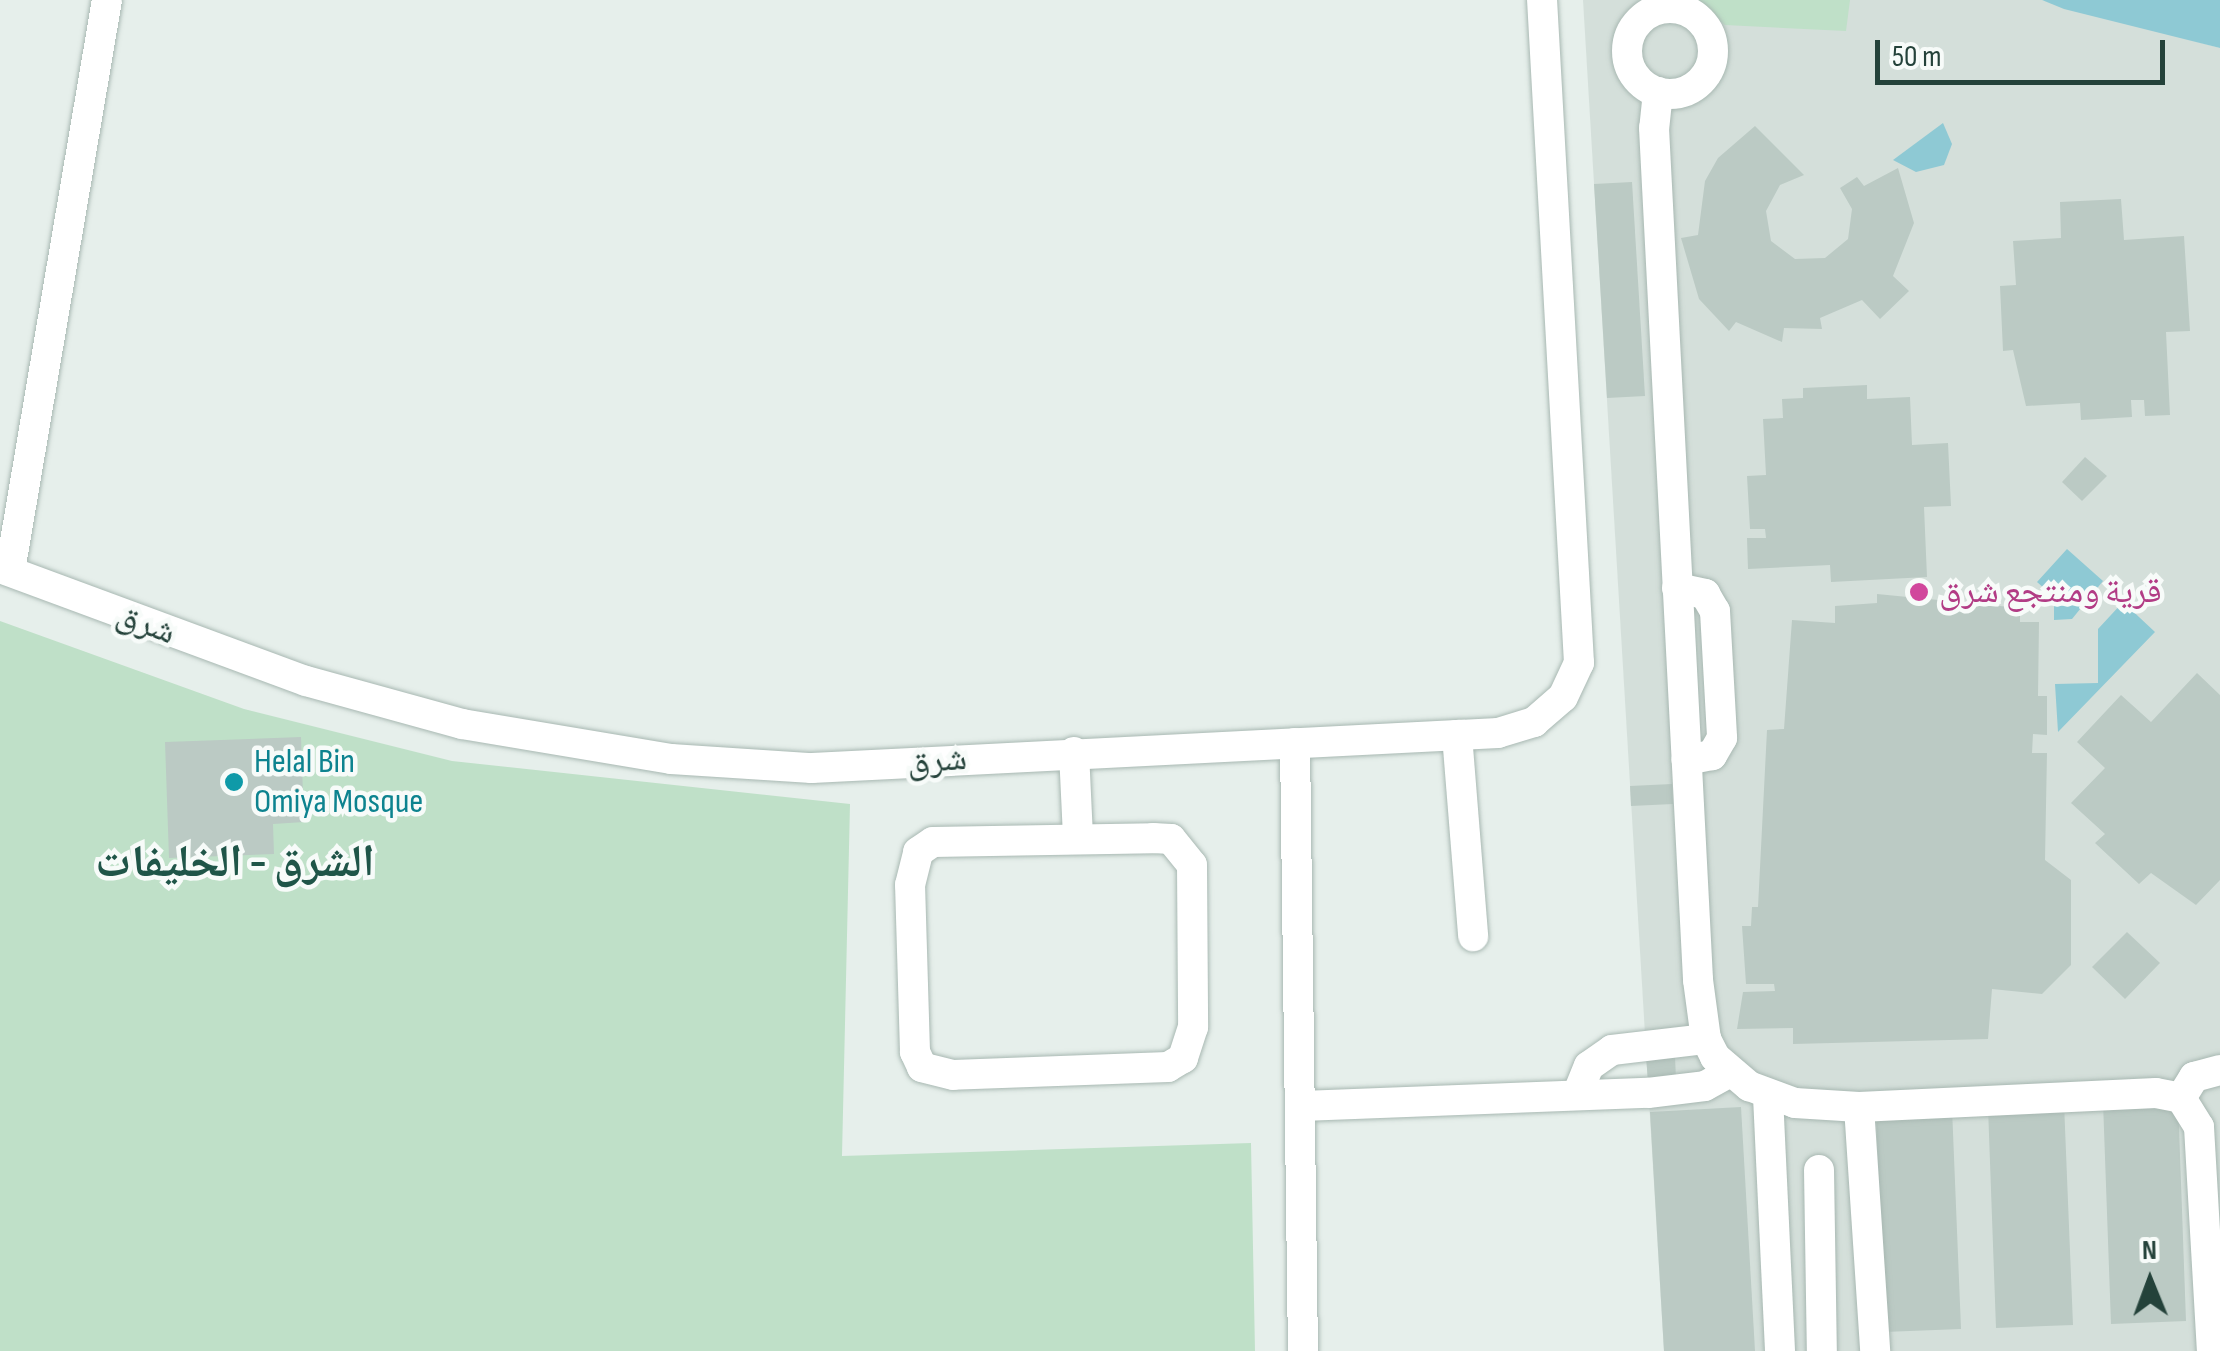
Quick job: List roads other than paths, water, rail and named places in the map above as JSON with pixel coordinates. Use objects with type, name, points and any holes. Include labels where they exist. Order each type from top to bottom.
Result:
[{"type":"street","points":[[5,569],[107,0]]},
{"type":"street","name":"شرق","points":[[5,569],[306,681],[574,748],[812,768],[1457,734],[1534,722],[1563,697],[1579,664],[1542,0]]},
{"type":"street","points":[[1658,92],[1654,128],[1677,588],[1706,1039],[1730,1072],[1768,1096],[1859,1107],[2156,1093],[2181,1098],[2197,1115],[2211,1162],[2212,1351]]},
{"type":"street","points":[[1457,734],[1472,936]]},
{"type":"street","points":[[1295,743],[1303,1351]]},
{"type":"street","points":[[1074,752],[1078,838]]},
{"type":"street","points":[[1078,838],[1171,840],[1185,850],[1192,866],[1193,1027],[1183,1058],[1168,1067],[953,1075],[922,1067],[914,1052],[910,868],[918,852],[933,842],[1078,838]]},
{"type":"street","points":[[1577,1095],[1589,1066],[1612,1050],[1706,1039]]},
{"type":"street","points":[[2181,1098],[2194,1077],[2220,1070]]},
{"type":"street","points":[[1302,1106],[1688,1090],[1730,1072]]},
{"type":"street","points":[[1768,1096],[1780,1351]]},
{"type":"street","points":[[1859,1107],[1876,1351]]},
{"type":"street","points":[[1819,1170],[1822,1351]]},
{"type":"water","points":[[2042,0],[2220,0],[2220,48],[2064,9]]},
{"type":"water","points":[[1943,123],[1952,144],[1944,165],[1916,172],[1893,160]]},
{"type":"water","points":[[2067,549],[2103,581],[2072,619],[2054,620],[2054,597],[2037,582]]},
{"type":"water","points":[[2123,602],[2155,632],[2058,732],[2055,684],[2098,683],[2098,629]]},
{"type":"place","name":"قرية ومنتجع شرق","points":[[1919,592]]},
{"type":"place","name":"Helal Bin Omiya Mosque","points":[[234,782]]},
{"type":"district","name":"الشرق - الخليفات","points":[[235,863]]}]
